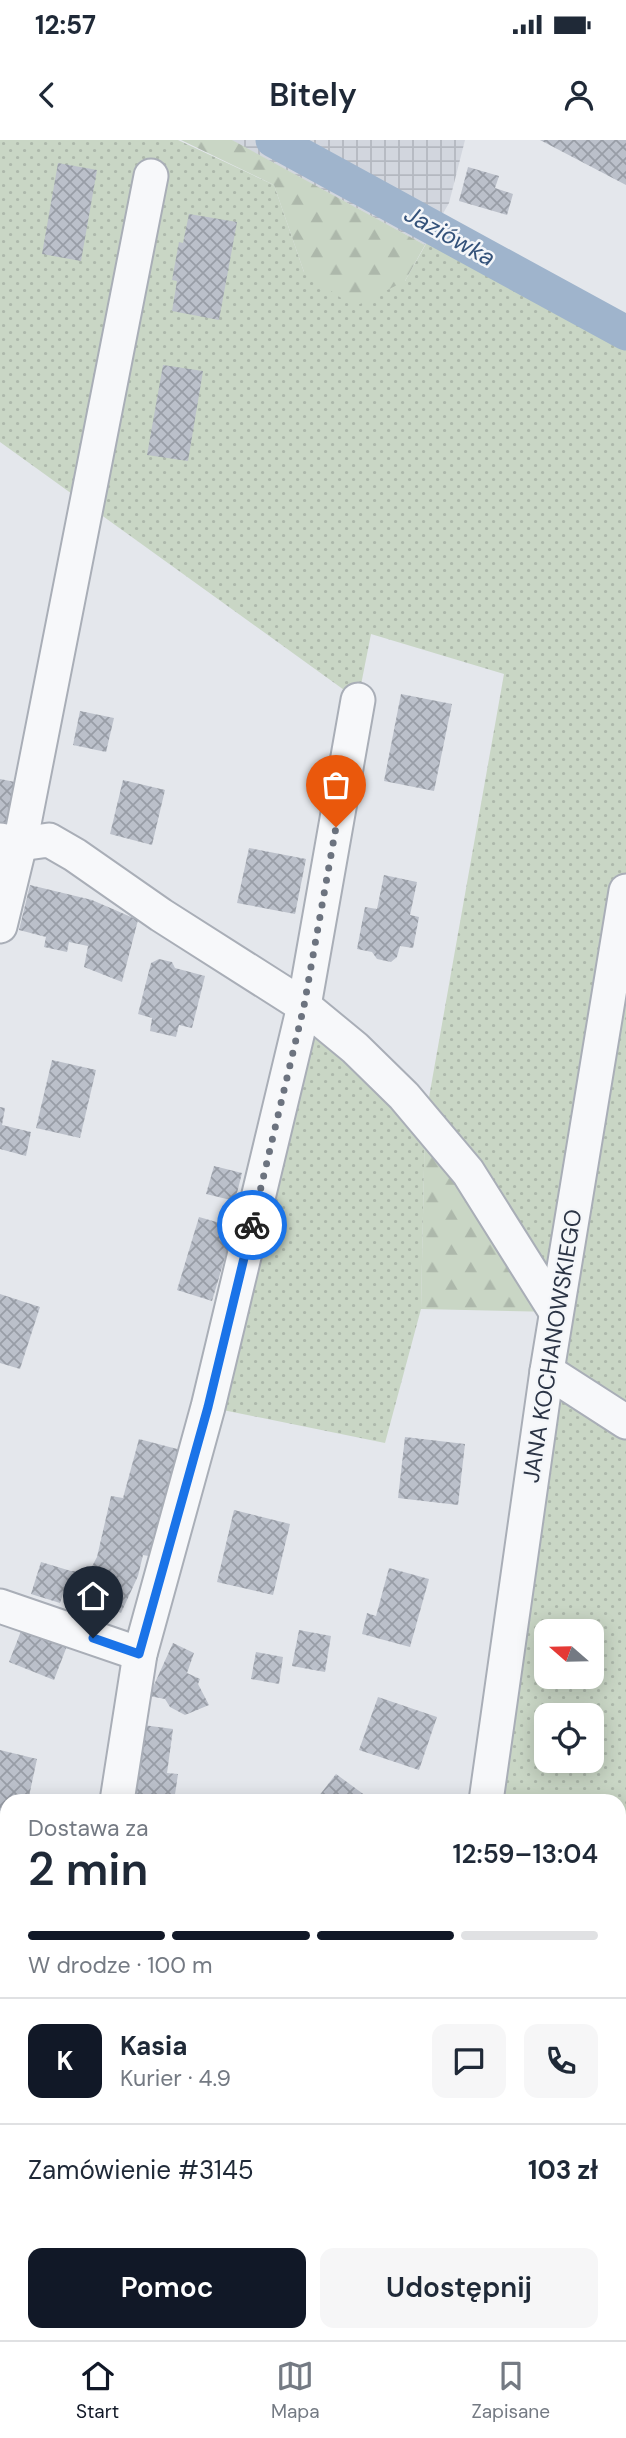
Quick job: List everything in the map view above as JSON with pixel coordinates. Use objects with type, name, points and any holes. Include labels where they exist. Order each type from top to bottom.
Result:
[{"type":"street","points":[[0,926],[10,842],[151,176]]},
{"type":"street","points":[[118,1794],[139,1654],[208,1407],[304,1006],[358,700]]},
{"type":"street","points":[[10,842],[49,840],[75,855],[161,915],[304,1006],[355,1048],[404,1096],[459,1162],[556,1312]]},
{"type":"street","name":"JANA KOCHANOWSKIEGO","points":[[487,1794],[556,1312],[626,891]]},
{"type":"street","points":[[547,1371],[626,1422]]},
{"type":"street","points":[[0,1606],[139,1654]]},
{"type":"shaded area","points":[[231,140],[465,140],[449,203],[425,245]]},
{"type":"green space","points":[[0,140],[178,140],[274,185],[304,272],[405,281],[435,228],[626,333],[626,1794],[487,1794],[556,1312],[425,1123],[421,1309],[385,1443],[208,1407],[294,1000],[425,1120],[504,674],[371,634],[358,700],[0,442]]},
{"type":"green space","points":[[181,140],[232,140],[425,245],[405,281],[354,307],[304,272],[274,185]]},
{"type":"green space","points":[[425,1121],[556,1312],[421,1309]]},
{"type":"building","points":[[540,140],[626,140],[626,185]]},
{"type":"building","points":[[58,163],[97,170],[81,261],[42,254]]},
{"type":"building","points":[[468,167],[499,176],[495,188],[513,194],[507,215],[459,201]]},
{"type":"building","points":[[189,214],[237,222],[219,320],[172,311],[177,281],[172,280],[179,242],[183,243]]},
{"type":"building","points":[[163,365],[203,371],[188,461],[147,455]]},
{"type":"building","points":[[401,694],[452,704],[434,791],[384,781]]},
{"type":"building","points":[[80,711],[114,718],[106,752],[73,745]]},
{"type":"building","points":[[0,779],[15,782],[5,827],[0,826]]},
{"type":"building","points":[[123,780],[165,790],[152,845],[110,834]]},
{"type":"building","points":[[249,848],[306,859],[295,914],[237,903]]},
{"type":"building","points":[[384,875],[417,882],[410,915],[419,917],[413,948],[400,946],[397,957],[391,962],[377,959],[372,952],[357,949],[365,907],[377,909]]},
{"type":"building","points":[[30,885],[92,900],[138,920],[122,982],[84,967],[88,946],[69,942],[67,952],[44,947],[46,937],[19,930]]},
{"type":"building","points":[[159,959],[172,962],[175,968],[205,976],[192,1028],[179,1025],[176,1037],[150,1031],[152,1018],[138,1014],[151,963]]},
{"type":"building","points":[[52,1060],[96,1070],[80,1138],[36,1128]]},
{"type":"building","points":[[0,1107],[5,1108],[2,1125],[31,1132],[26,1156],[0,1149]]},
{"type":"building","points":[[214,1166],[242,1173],[235,1201],[206,1194]]},
{"type":"building","points":[[199,1217],[234,1227],[212,1301],[177,1290]]},
{"type":"building","points":[[0,1294],[40,1307],[20,1369],[0,1363]]},
{"type":"building","points":[[405,1437],[465,1444],[458,1505],[398,1498]]},
{"type":"building","points":[[139,1439],[181,1450],[154,1557],[143,1555],[138,1576],[121,1613],[65,1588],[60,1603],[31,1594],[41,1562],[71,1571],[89,1572],[97,1557],[111,1496],[123,1498]]},
{"type":"building","points":[[234,1510],[290,1524],[273,1595],[217,1582]]},
{"type":"building","points":[[389,1568],[429,1579],[410,1647],[362,1634],[367,1613],[376,1616]]},
{"type":"building","points":[[299,1630],[331,1636],[325,1672],[292,1666]]},
{"type":"building","points":[[21,1631],[32,1635],[33,1632],[67,1646],[54,1680],[9,1662]]},
{"type":"building","points":[[173,1643],[194,1653],[187,1673],[200,1679],[198,1684],[209,1705],[185,1715],[170,1707],[165,1699],[149,1696]]},
{"type":"building","points":[[256,1652],[283,1657],[279,1684],[251,1679]]},
{"type":"building","points":[[378,1697],[437,1717],[419,1770],[359,1750]]},
{"type":"building","points":[[143,1725],[173,1729],[167,1773],[178,1774],[175,1794],[133,1794]]},
{"type":"building","points":[[0,1750],[37,1759],[30,1794],[0,1794]]},
{"type":"building","points":[[336,1774],[363,1794],[320,1794]]},
{"type":"waterway","name":"Jaziówka","points":[[273,140],[626,333]]},
{"type":"way so far","points":[[252,1225],[304,1006],[336,827]]},
{"type":"route","points":[[93,1638],[139,1654],[208,1407],[252,1225]]}]
